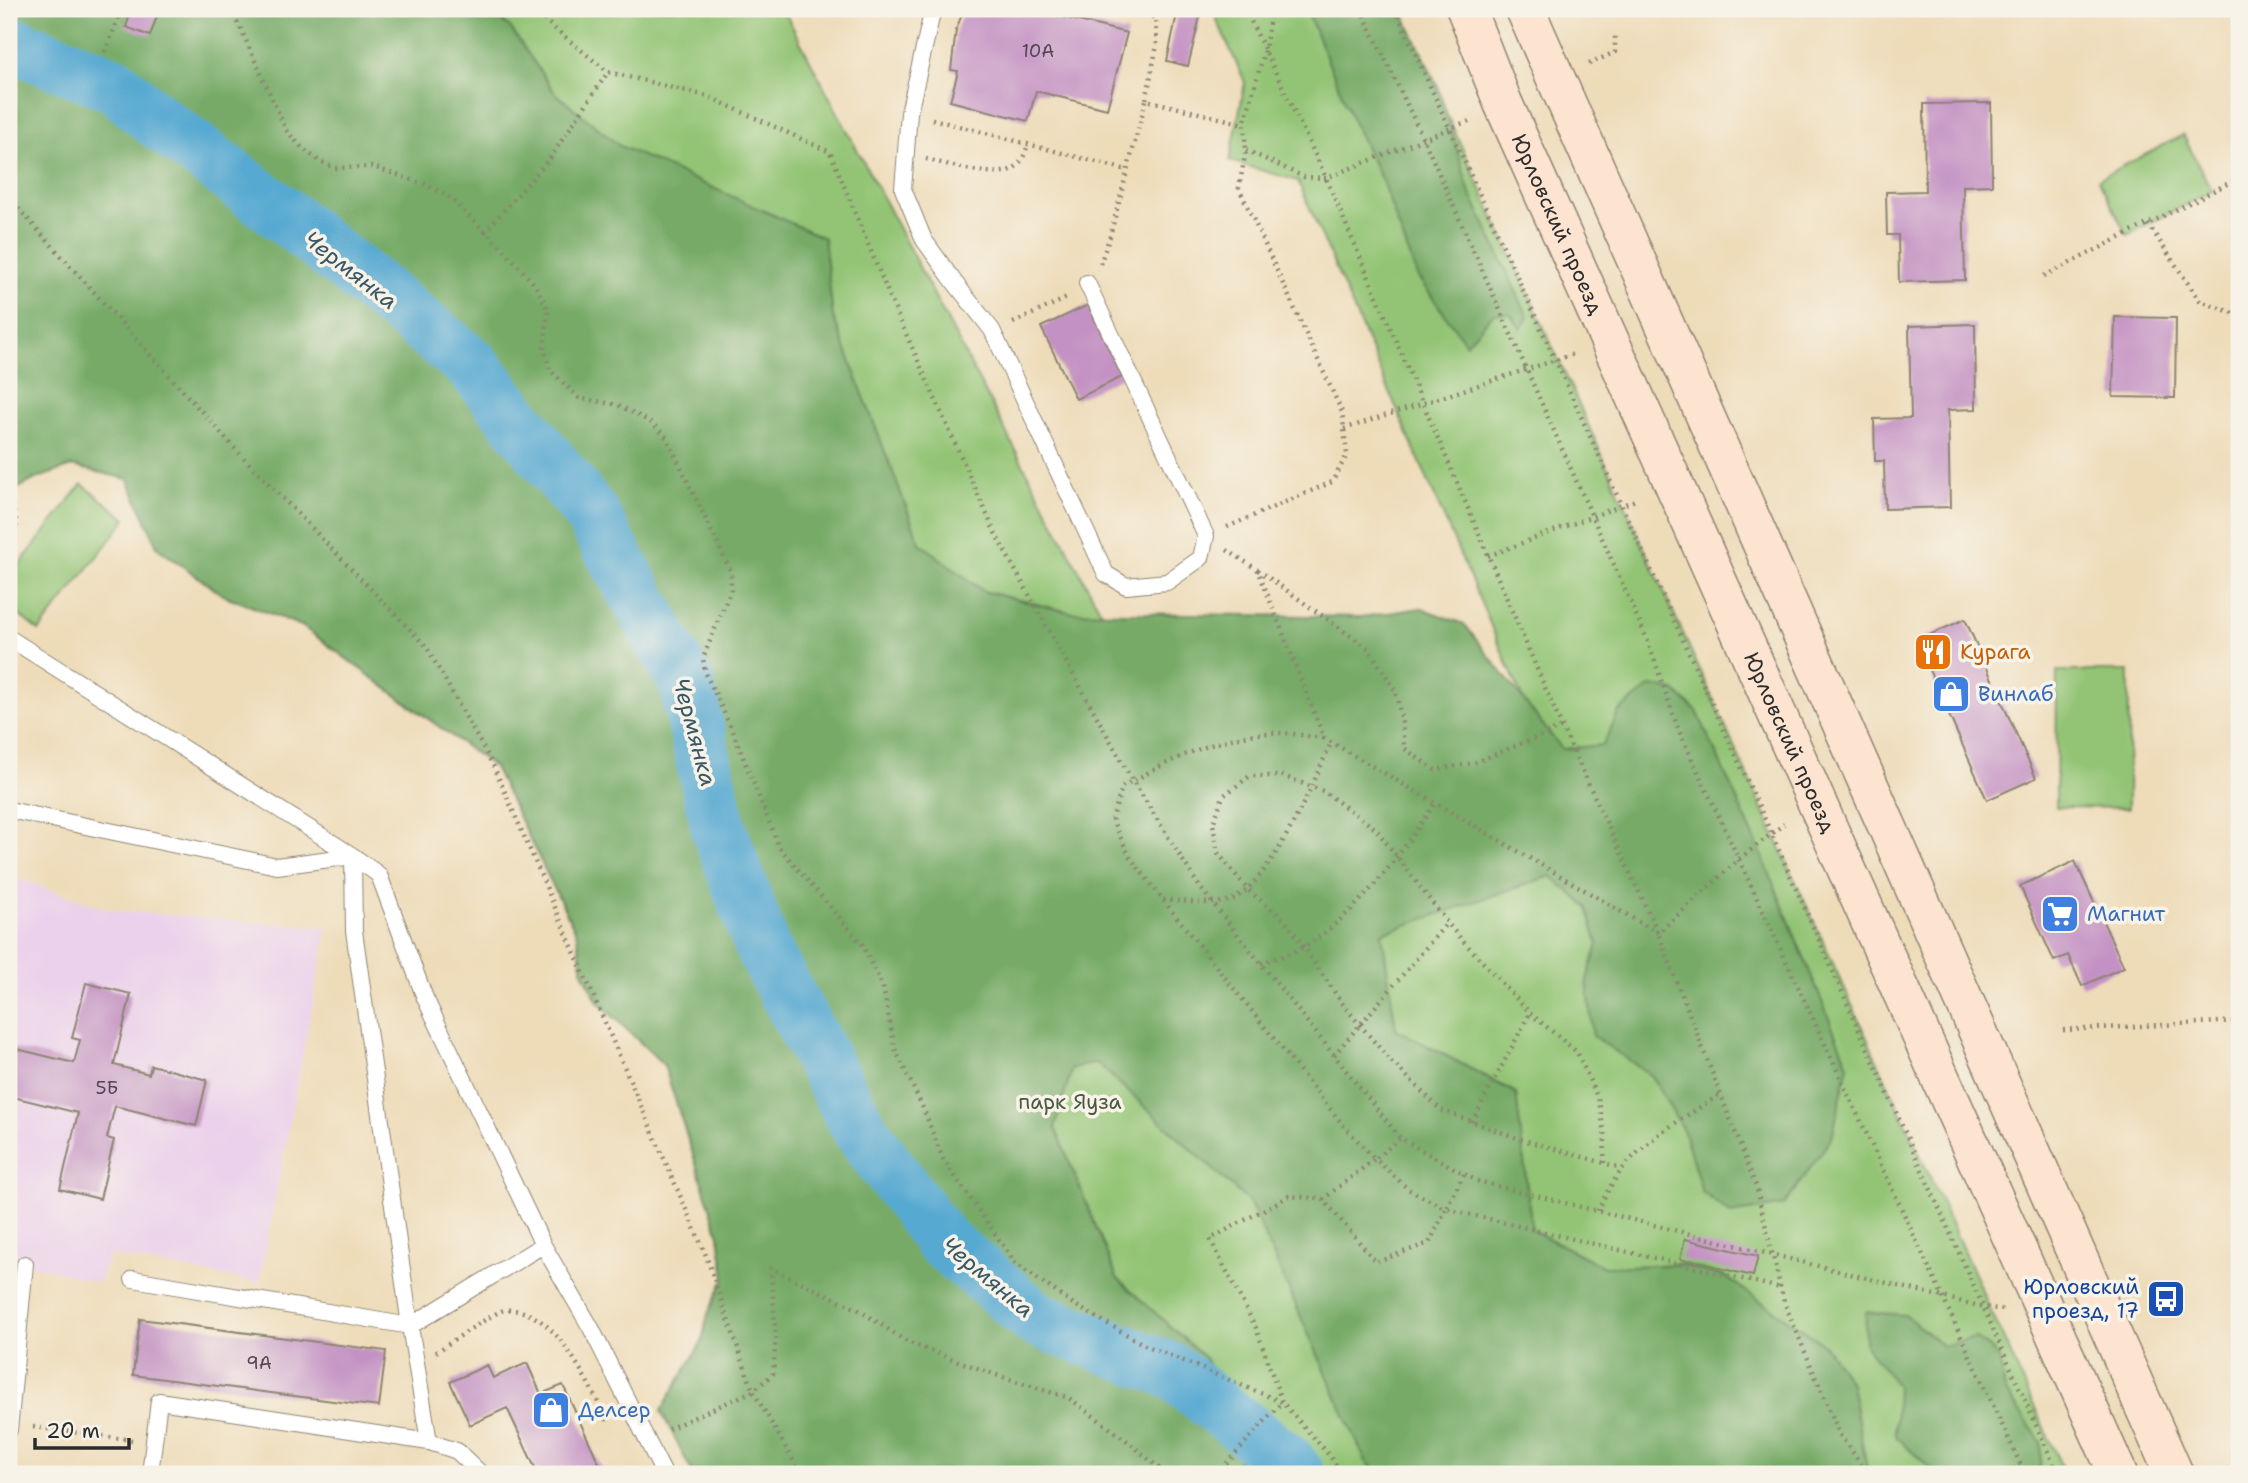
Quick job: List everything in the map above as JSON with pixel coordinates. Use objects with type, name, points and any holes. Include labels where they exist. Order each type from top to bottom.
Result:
[{"type":"main road","name":"Юрловский проезд","points":[[1466,9],[1508,116],[2118,1474]]},
{"type":"main road","points":[[1525,9],[2174,1474]]},
{"type":"lane","points":[[933,9],[909,113],[903,189],[924,240],[992,330],[1106,574],[1126,586],[1167,582],[1201,558],[1206,536],[1087,283]]},
{"type":"lane","points":[[9,638],[379,875],[425,998],[543,1245],[591,1328],[664,1474]]},
{"type":"lane","points":[[9,810],[277,866],[353,856]]},
{"type":"lane","points":[[353,856],[354,932],[429,1442]]},
{"type":"lane","points":[[133,1279],[410,1326],[543,1245]]},
{"type":"lane","points":[[9,1427],[25,1264]]},
{"type":"lane","points":[[150,1474],[159,1401],[429,1442],[457,1451],[481,1474]]},
{"type":"path","points":[[105,52],[122,9]]},
{"type":"path","points":[[222,9],[231,12],[240,27],[286,130],[302,148],[319,161],[335,168],[373,167],[447,195],[535,285],[548,309],[544,349],[550,370],[579,398],[618,405],[652,423],[667,438],[731,572],[731,589],[703,658],[705,672],[733,732],[779,847],[868,954],[883,987],[895,1049],[943,1158],[1016,1264],[1075,1305],[1145,1345],[1282,1402]]},
{"type":"path","points":[[534,9],[608,72],[707,96],[830,152],[894,307],[997,537],[1133,781],[1199,886],[1400,1138],[1477,1181],[2004,1310]]},
{"type":"path","points":[[992,330],[1063,302],[1095,277],[1111,236],[1146,100],[1157,45],[1156,19],[1140,9]]},
{"type":"path","points":[[1245,9],[1326,178],[1562,727],[1658,933],[1756,1186],[1784,1302],[1840,1435],[1868,1474]]},
{"type":"path","points":[[1206,536],[1332,482],[1347,455],[1342,412],[1239,188],[1246,150],[1244,124],[1265,50],[1271,9]]},
{"type":"path","points":[[1362,9],[1424,140],[1647,639],[1679,731],[2025,1474]]},
{"type":"path","points":[[1395,9],[1772,835],[2058,1474]]},
{"type":"path","points":[[1588,64],[1615,52],[1615,32]]},
{"type":"path","points":[[485,232],[550,158],[608,72]]},
{"type":"path","points":[[1146,100],[1244,124]]},
{"type":"path","points":[[909,113],[1128,170]]},
{"type":"path","points":[[1246,150],[1304,177],[1326,178],[1471,120]]},
{"type":"path","points":[[904,155],[993,173],[1013,169],[1022,160],[1028,145]]},
{"type":"path","points":[[2044,276],[2239,178]]},
{"type":"path","points":[[9,198],[239,453],[426,646],[494,767],[705,1253],[753,1391],[801,1474]]},
{"type":"path","points":[[2148,224],[2200,301],[2239,315]]},
{"type":"path","points":[[1344,429],[1574,354]]},
{"type":"path","points":[[9,491],[17,524],[9,547]]},
{"type":"path","points":[[1488,556],[1638,499]]},
{"type":"path","points":[[1206,536],[1369,649],[1395,690],[1402,721],[1404,748],[1435,770],[1474,763],[1562,727]]},
{"type":"path","points":[[1258,570],[1324,738]]},
{"type":"path","points":[[1658,933],[1324,738],[1270,733],[1229,740],[1168,762],[1122,787],[1112,820],[1130,857],[1304,1078],[1375,1159],[1408,1189],[1446,1209],[1781,1288]]},
{"type":"path","points":[[1163,901],[1230,901],[1248,890],[1282,844],[1312,787],[1331,743]]},
{"type":"path","points":[[1604,1163],[1605,1138],[1599,1101],[1577,1052],[1530,1013],[1447,923],[1376,829],[1323,791],[1283,776],[1250,776],[1223,796],[1213,824],[1218,853],[1248,890],[1286,920],[1344,1006],[1389,1059],[1441,1110],[1517,1138],[1621,1168]]},
{"type":"path","points":[[1261,963],[1305,947],[1356,904],[1398,858],[1435,803]]},
{"type":"path","points":[[1658,933],[1738,860],[1784,824]]},
{"type":"path","points":[[1334,1055],[1447,923]]},
{"type":"path","points":[[1472,1122],[1530,1013]]},
{"type":"path","points":[[2063,1030],[2239,1021]]},
{"type":"path","points":[[1597,1211],[1621,1168],[1648,1141],[1721,1094]]},
{"type":"path","points":[[1323,1199],[1400,1138]]},
{"type":"path","points":[[1343,1474],[1282,1402],[1256,1328],[1210,1239],[1289,1195],[1323,1199],[1376,1262],[1429,1243],[1464,1174]]},
{"type":"path","points":[[418,1363],[503,1310],[532,1314],[565,1344],[613,1430],[628,1445],[753,1391],[773,1374],[776,1338],[771,1268],[859,1310],[907,1342],[993,1374],[1069,1398],[1130,1443],[1166,1474]]},
{"type":"path","points":[[1217,1474],[1282,1402]]},
{"type":"path","points":[[9,1427],[154,1443]]},
{"type":"shaded area","points":[[9,876],[109,910],[327,928],[259,1283],[109,1255],[99,1283],[9,1258]]},
{"type":"green space","name":"парк Яуза","points":[[9,9],[783,9],[1170,743],[1557,778],[1298,181],[1230,161],[1245,82],[1212,9],[1399,9],[2065,1474],[693,1474],[661,1411],[702,1342],[708,1314],[725,1277],[719,1235],[664,1065],[598,1002],[583,972],[577,934],[494,767],[302,626],[223,595],[158,548],[128,479],[72,466],[35,479],[9,493]]},
{"type":"green space","name":"парк Яуза","points":[[9,9],[485,9],[510,27],[555,93],[620,146],[824,238],[833,316],[920,543],[983,591],[1069,612],[1361,617],[1421,608],[1464,624],[1562,749],[1603,745],[1619,711],[1651,686],[1675,691],[1697,711],[1761,853],[1848,1065],[1832,1137],[1784,1205],[1731,1214],[1702,1192],[1684,1132],[1652,1076],[1593,1036],[1587,980],[1598,944],[1587,907],[1551,876],[1382,933],[1396,1029],[1516,1093],[1532,1230],[1604,1267],[1683,1264],[1724,1276],[1825,1345],[1851,1384],[1868,1474],[1378,1474],[1365,1460],[1250,1203],[1097,1063],[1072,1068],[1055,1127],[1117,1278],[1205,1358],[1241,1431],[1238,1474],[693,1474],[661,1411],[702,1342],[708,1314],[725,1277],[719,1235],[664,1065],[598,1002],[583,972],[577,934],[494,767],[302,626],[223,595],[158,548],[128,479],[72,466],[35,479],[9,493]]},
{"type":"green space","points":[[1306,9],[1401,9],[1439,89],[1469,190],[1528,317],[1521,329],[1510,314],[1494,313],[1466,344],[1417,276],[1382,181],[1353,121]]},
{"type":"green space","points":[[2183,135],[2212,191],[2127,235],[2098,179]]},
{"type":"green space","points":[[82,484],[126,519],[39,631],[9,607],[9,578]]},
{"type":"green space","points":[[2057,671],[2129,671],[2128,808],[2056,807]]},
{"type":"green space","points":[[1866,1312],[1905,1315],[1943,1346],[1975,1338],[1989,1347],[1999,1358],[2005,1390],[2041,1442],[2040,1471],[2033,1474],[1940,1474],[1932,1470],[1895,1436],[1897,1386],[1865,1345]]},
{"type":"building","points":[[132,9],[147,9],[158,13],[150,36],[126,27]]},
{"type":"building","points":[[964,9],[1056,9],[1055,15],[1127,33],[1107,109],[1036,91],[1028,121],[950,101],[958,71],[951,70],[956,30]]},
{"type":"building","points":[[1178,9],[1202,9],[1188,66],[1167,61]]},
{"type":"building","points":[[1991,103],[1992,185],[1963,186],[1965,280],[1899,282],[1898,235],[1887,235],[1886,192],[1925,191],[1924,104]]},
{"type":"building","points":[[1088,305],[1122,377],[1076,399],[1041,327]]},
{"type":"building","points":[[2115,317],[2176,318],[2175,398],[2113,397]]},
{"type":"building","points":[[1975,324],[1976,409],[1948,410],[1950,507],[1885,509],[1884,461],[1875,461],[1874,419],[1911,418],[1909,326]]},
{"type":"building","points":[[1965,619],[2036,778],[1987,800],[1916,641]]},
{"type":"building","points":[[2075,861],[2124,967],[2082,986],[2068,955],[2054,961],[2020,886]]},
{"type":"building","points":[[86,983],[131,994],[114,1065],[149,1074],[151,1065],[207,1080],[196,1126],[115,1106],[107,1138],[114,1140],[100,1199],[60,1189],[78,1113],[9,1096],[9,1047],[74,1063],[80,1040],[72,1038]]},
{"type":"building","points":[[1685,1239],[1758,1256],[1753,1276],[1680,1259]]},
{"type":"building","points":[[140,1319],[386,1351],[379,1407],[133,1375]]},
{"type":"building","points":[[527,1363],[541,1394],[563,1385],[604,1474],[538,1474],[507,1408],[470,1425],[450,1382],[487,1365],[493,1378]]},
{"type":"waterway","name":"Чермянка","points":[[9,43],[115,85],[156,120],[276,209],[472,365],[590,512],[686,682],[719,830],[763,949],[861,1131],[941,1240],[1036,1319],[1172,1371],[1288,1462],[1297,1474]]},
{"type":"place","name":"Курага","points":[[1933,652]]},
{"type":"place","name":"Винлаб","points":[[1951,694]]},
{"type":"place","name":"Магнит","points":[[2060,914]]},
{"type":"place","name":"Юрловский проезд, 17","points":[[2166,1299]]},
{"type":"place","name":"Делсер","points":[[551,1410]]}]
